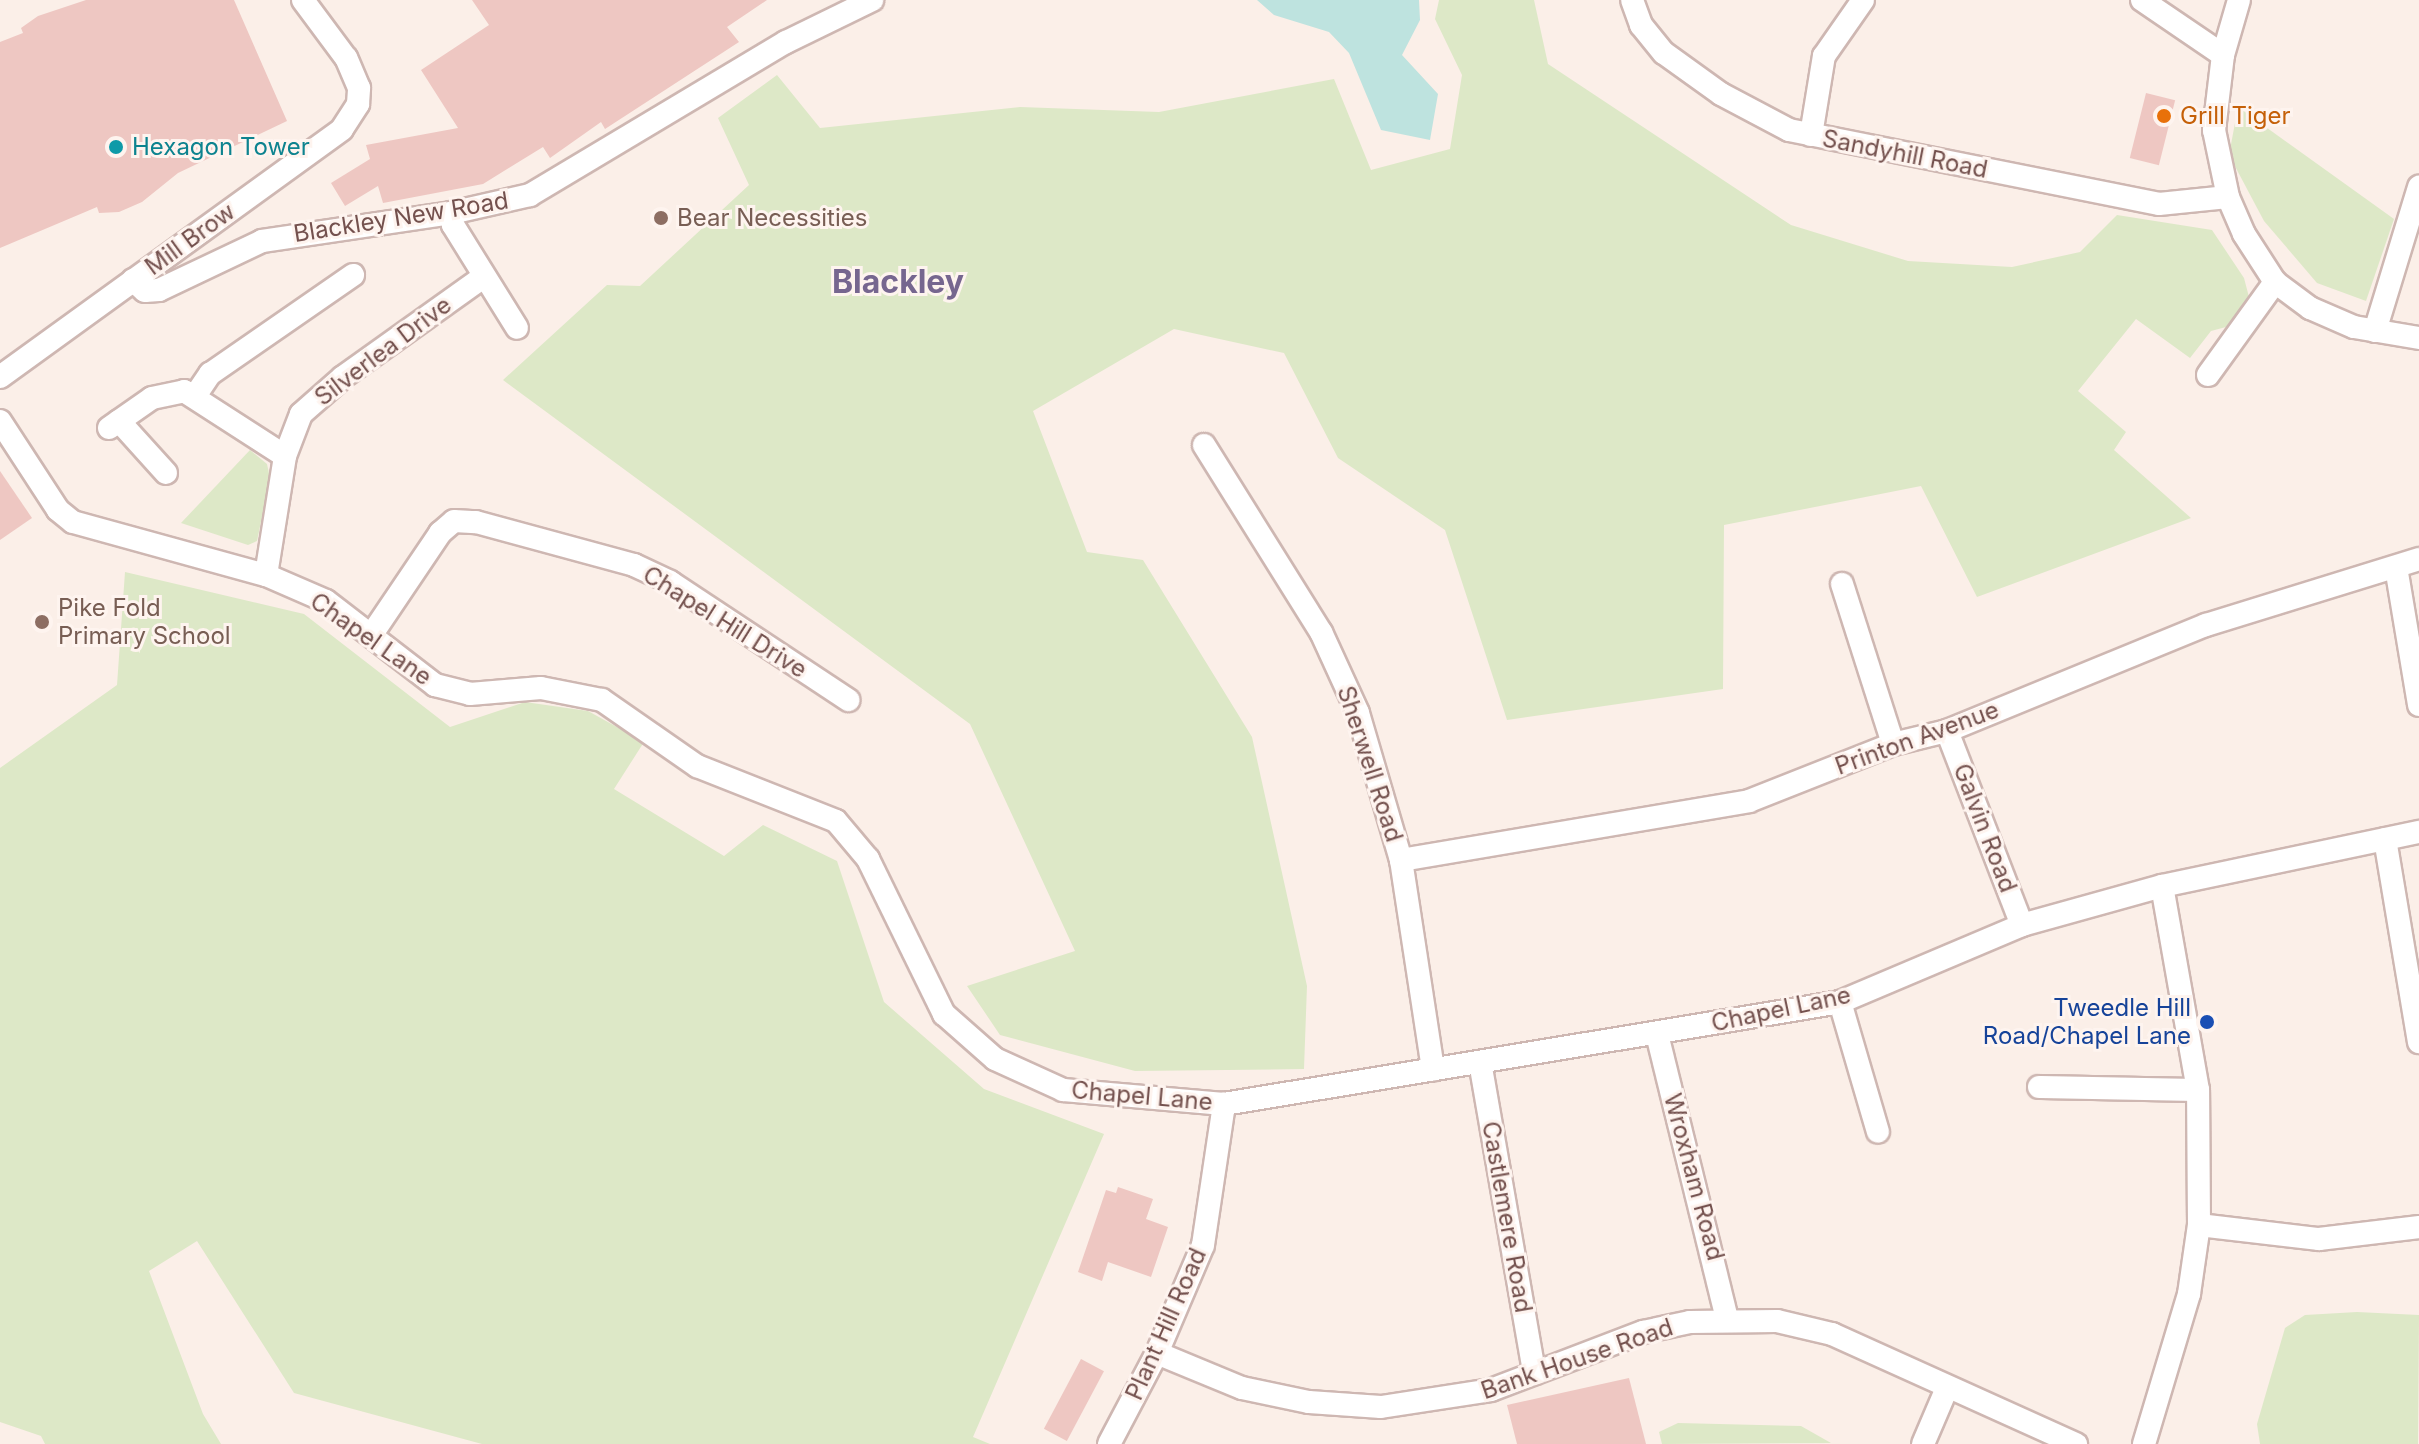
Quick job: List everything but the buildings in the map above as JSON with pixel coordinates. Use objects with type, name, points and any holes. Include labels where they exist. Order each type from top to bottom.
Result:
[{"type":"street","name":"Mill Brow","points":[[0,377],[342,129],[358,104],[359,88],[346,58],[303,0]]},
{"type":"street","name":"Blackley New Road","points":[[133,280],[145,291],[159,290],[262,241],[451,213],[530,195],[786,42],[872,0]]},
{"type":"street","name":"Sandyhill Road","points":[[1632,0],[1651,41],[1679,65],[1762,119],[1811,135],[2159,204],[2228,197]]},
{"type":"street","points":[[1811,135],[1824,56],[1863,0]]},
{"type":"street","points":[[2142,0],[2223,55]]},
{"type":"street","points":[[2239,0],[2223,55],[2214,130],[2228,197],[2275,282],[2310,308],[2375,331],[2419,338]]},
{"type":"street","points":[[2375,331],[2419,187]]},
{"type":"street","points":[[451,213],[483,277],[517,328]]},
{"type":"street","points":[[195,396],[210,374],[353,275]]},
{"type":"street","name":"Silverlea Drive","points":[[266,575],[285,456],[301,414],[314,401],[483,277]]},
{"type":"street","points":[[2208,375],[2275,282]]},
{"type":"street","points":[[166,473],[114,424],[161,394],[184,391],[195,396],[285,456]]},
{"type":"street","name":"Chapel Lane","points":[[0,421],[58,510],[73,522],[266,575],[326,601],[435,685],[453,691],[541,688],[602,700],[697,766],[836,821],[868,859],[944,1014],[995,1059],[1063,1090],[1151,1102],[1224,1104],[1840,1002],[2022,925],[2162,886],[2419,832]]},
{"type":"street","name":"Sherwell Road","points":[[1204,445],[1321,632],[1358,713],[1401,860],[1433,1070]]},
{"type":"street","name":"Chapel Hill Drive","points":[[372,634],[440,533],[454,521],[476,522],[658,577],[848,700]]},
{"type":"street","name":"Printon Avenue","points":[[1401,860],[1749,801],[1893,744],[1947,731],[2206,625],[2419,559]]},
{"type":"street","points":[[2396,567],[2419,705]]},
{"type":"street","points":[[1842,584],[1893,744]]},
{"type":"street","name":"Galvin Road","points":[[1947,731],[2022,925]]},
{"type":"street","points":[[2385,839],[2419,1042]]},
{"type":"street","points":[[2144,1444],[2189,1294],[2199,1225],[2198,1090],[2162,886]]},
{"type":"street","points":[[1840,1002],[1878,1132]]},
{"type":"street","name":"Wroxham Road","points":[[1657,1034],[1727,1320]]},
{"type":"street","name":"Castlemere Road","points":[[1480,1062],[1534,1373]]},
{"type":"street","points":[[2039,1087],[2198,1090]]},
{"type":"street","name":"Plant Hill Road","points":[[1109,1444],[1157,1353],[1203,1245],[1224,1104]]},
{"type":"street","points":[[2199,1225],[2319,1239],[2419,1227]]},
{"type":"street","name":"Bank House Road","points":[[1157,1353],[1242,1388],[1361,1408],[1463,1397],[1643,1332],[1727,1320],[1777,1321],[1832,1334],[2076,1444]]},
{"type":"street","points":[[1923,1444],[1947,1388]]},
{"type":"green space","points":[[1439,0],[1534,0],[1548,64],[1791,225],[1908,261],[2012,267],[2080,252],[2117,215],[2212,230],[2244,278],[2249,297],[2226,327],[2211,331],[2190,358],[2136,319],[2078,391],[2126,432],[2114,450],[2191,518],[1977,597],[1921,486],[1724,525],[1723,689],[1507,720],[1445,530],[1338,458],[1284,353],[1174,329],[1033,411],[1087,552],[1143,560],[1252,737],[1307,986],[1304,1069],[1135,1071],[1000,1035],[967,986],[1075,951],[970,724],[503,380],[607,285],[640,286],[749,185],[718,118],[777,75],[820,128],[1020,107],[1159,112],[1334,79],[1371,170],[1450,149],[1462,75],[1435,19]]},
{"type":"green space","points":[[2238,107],[2394,219],[2366,301],[2317,283],[2264,221],[2229,155]]},
{"type":"green space","points":[[250,450],[267,464],[270,478],[257,541],[248,545],[181,523]]},
{"type":"green space","points":[[125,572],[304,614],[450,727],[525,702],[588,711],[644,742],[614,789],[724,856],[763,825],[837,861],[884,1002],[984,1089],[1104,1134],[973,1437],[990,1444],[482,1444],[294,1393],[197,1241],[149,1271],[203,1414],[221,1444],[45,1444],[41,1436],[0,1422],[0,768],[117,685]]},
{"type":"green space","points":[[2357,1312],[2419,1315],[2418,1444],[2260,1444],[2257,1424],[2285,1328],[2305,1315]]},
{"type":"green space","points":[[1678,1423],[1801,1426],[1831,1443],[1662,1444],[1659,1432]]},
{"type":"water","points":[[1257,0],[1419,0],[1420,20],[1402,55],[1438,94],[1430,140],[1381,130],[1349,53],[1329,32],[1274,15]]},
{"type":"place","name":"Grill Tiger","points":[[2164,116]]},
{"type":"place","name":"Hexagon Tower","points":[[116,147]]},
{"type":"place","name":"Bear Necessities","points":[[661,218]]},
{"type":"place","name":"Pike Fold Primary School","points":[[42,622]]},
{"type":"place","name":"Tweedle Hill Road/Chapel Lane","points":[[2207,1022]]},
{"type":"district","name":"Blackley","points":[[898,282]]}]
